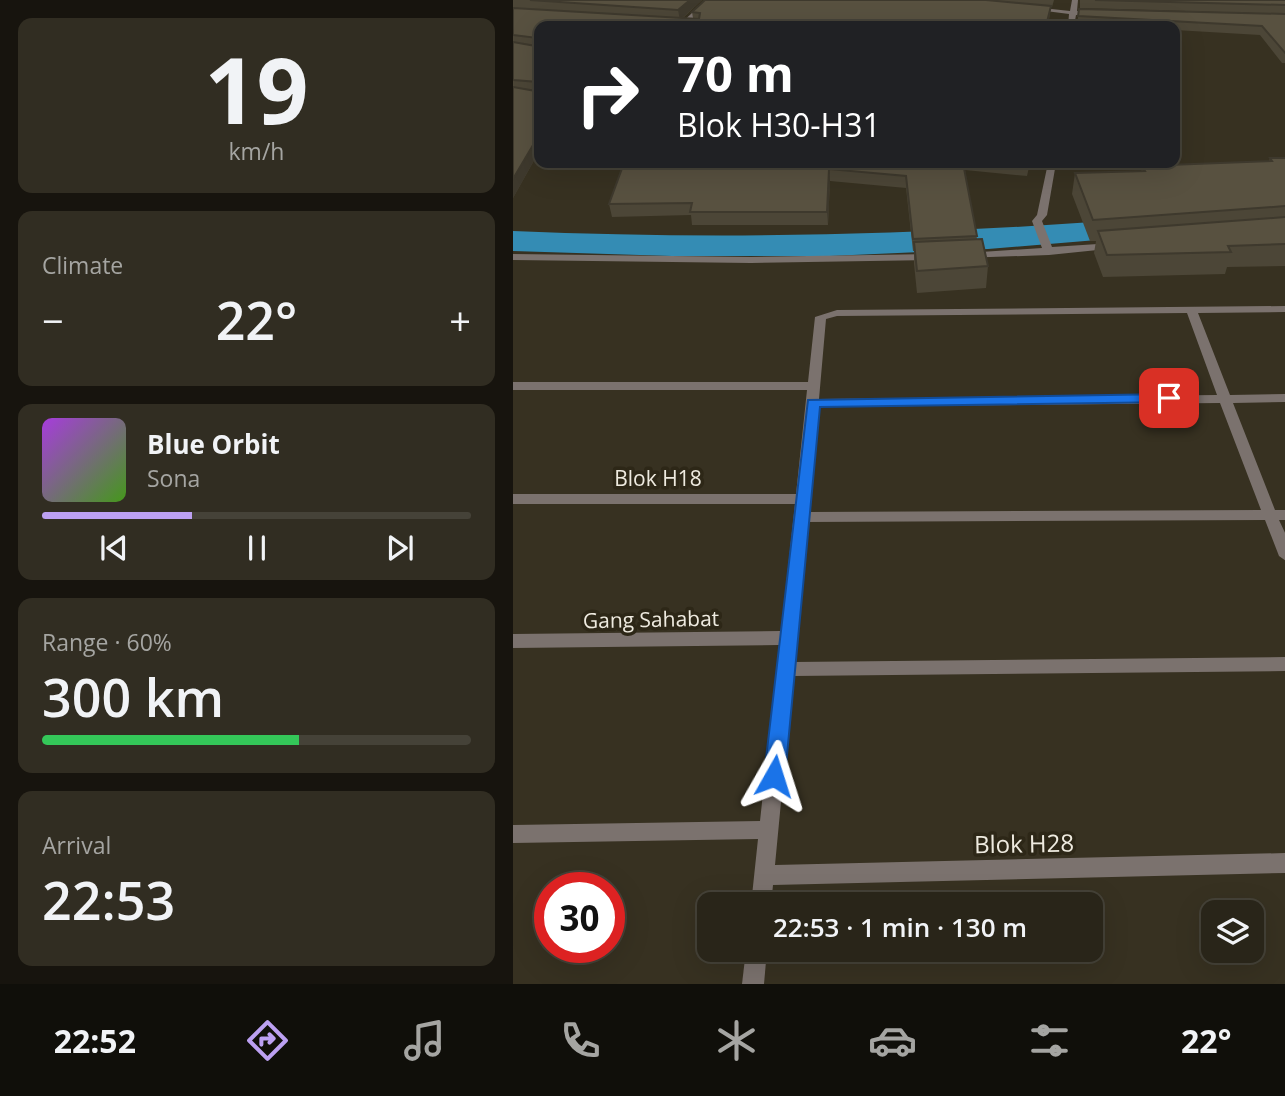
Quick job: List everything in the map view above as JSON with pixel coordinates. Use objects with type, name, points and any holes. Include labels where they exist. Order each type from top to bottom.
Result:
[{"type":"street","points":[[687,21],[710,0]]},
{"type":"street","points":[[1072,21],[1075,0]]},
{"type":"street","points":[[1022,8],[1109,15]]},
{"type":"street","points":[[1047,247],[1037,221],[1043,207],[1051,168]]},
{"type":"street","points":[[954,256],[1047,247],[1132,245]]},
{"type":"street","points":[[513,257],[751,260],[940,257]]},
{"type":"street","points":[[763,892],[820,317],[828,313],[1285,309]]},
{"type":"street","points":[[1191,310],[1285,556]]},
{"type":"street","points":[[513,386],[814,395],[1285,398]]},
{"type":"street","name":"Blok H18","points":[[513,499],[803,499]]},
{"type":"street","points":[[801,517],[1285,515]]},
{"type":"street","name":"Gang Sahabat","points":[[513,641],[789,638]]},
{"type":"street","points":[[785,669],[1285,664]]},
{"type":"street","points":[[513,834],[769,830]]},
{"type":"street","name":"Blok H28","points":[[765,875],[1285,863]]},
{"type":"street","points":[[753,984],[756,962]]},
{"type":"building","points":[[530,0],[690,0],[678,10]]},
{"type":"building","points":[[705,0],[986,0],[1051,6],[1047,21],[534,21],[534,38],[513,35],[513,8],[699,19],[700,13],[692,12]]},
{"type":"building","points":[[1095,0],[1286,0],[1286,5]]},
{"type":"building","points":[[1079,9],[1286,14],[1286,54],[1262,26],[1078,16]]},
{"type":"building","points":[[513,42],[534,46],[534,82],[513,80]]},
{"type":"building","points":[[513,87],[534,91],[534,145],[513,179]]},
{"type":"building","points":[[1270,158],[1286,158],[1286,206],[1093,220],[1075,173],[1145,171],[1143,168],[1180,168],[1180,165],[1272,161]]},
{"type":"building","points":[[622,168],[964,168],[977,236],[913,239],[906,176],[829,169],[827,212],[690,212],[692,203],[609,204]]},
{"type":"building","points":[[1286,217],[1286,244],[1228,246],[1231,252],[1107,255],[1098,231]]},
{"type":"building","points":[[982,239],[988,266],[917,271],[914,242]]},
{"type":"waterway","points":[[513,241],[671,246],[830,246],[988,240],[1146,228]]},
{"type":"route","points":[[774,776],[813,403],[1169,398]]}]
